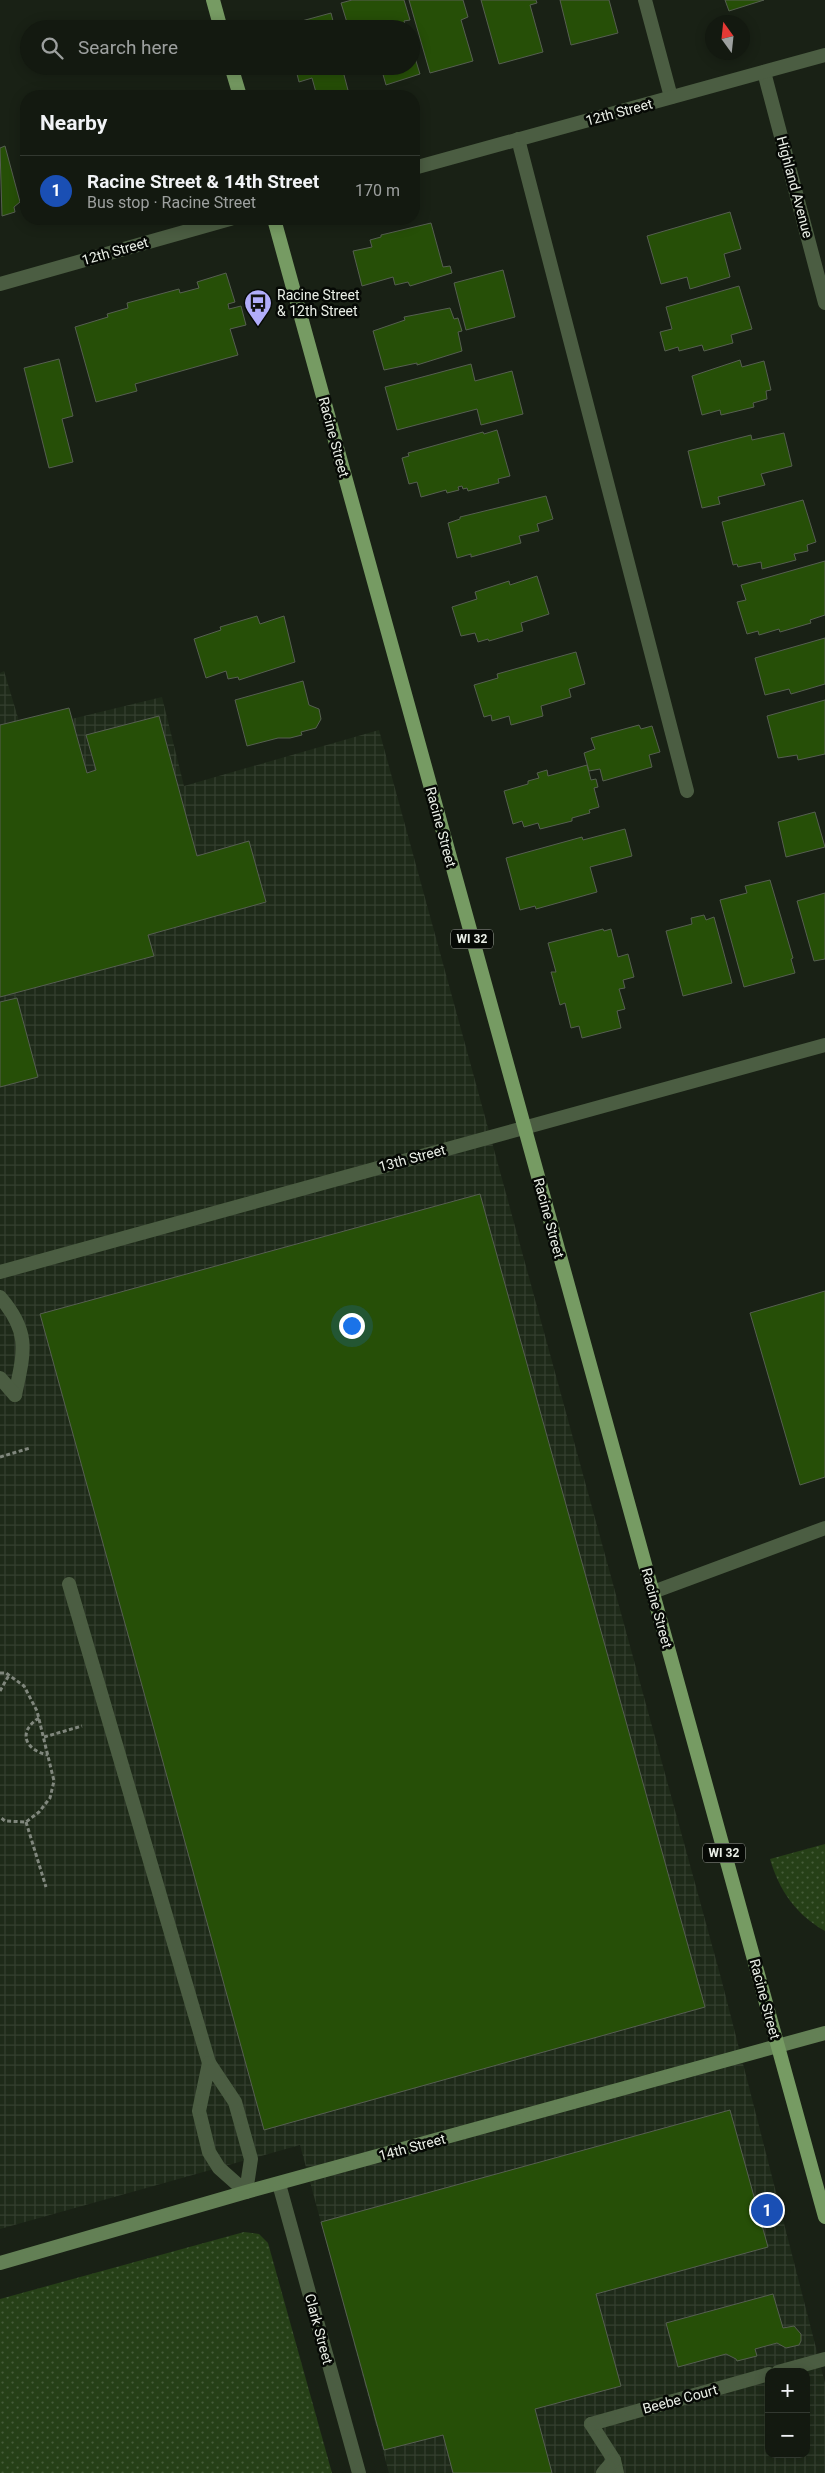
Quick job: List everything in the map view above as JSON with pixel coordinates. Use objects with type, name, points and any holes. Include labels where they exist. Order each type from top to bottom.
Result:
[{"type":"main road","points":[[213,0],[219,20]]},
{"type":"main road","points":[[234,75],[238,90]]},
{"type":"main road","name":"Racine Street","points":[[276,225],[825,2217]]},
{"type":"main road","name":"14th Street","points":[[0,2262],[246,2192],[825,2033]]},
{"type":"street","points":[[645,0],[671,98]]},
{"type":"street","name":"12th Street","points":[[420,166],[825,55]]},
{"type":"street","name":"Highland Avenue","points":[[764,72],[825,302]]},
{"type":"street","points":[[518,139],[687,791]]},
{"type":"street","name":"12th Street","points":[[0,284],[209,225]]},
{"type":"street","name":"13th Street","points":[[0,1272],[825,1045]]},
{"type":"street","points":[[0,1297],[15,1314],[25,1350],[15,1395],[0,1378]]},
{"type":"street","points":[[653,1592],[825,1528]]},
{"type":"street","points":[[69,1584],[209,2063],[235,2102],[251,2159],[246,2192]]},
{"type":"street","points":[[209,2063],[199,2111],[209,2152],[219,2168],[246,2192]]},
{"type":"street","name":"Clark Street","points":[[279,2184],[359,2473]]},
{"type":"street","points":[[792,2368],[825,2359]]},
{"type":"street","name":"Beebe Court","points":[[616,2467],[591,2424],[765,2375]]},
{"type":"street","points":[[603,2473],[616,2467]]},
{"type":"path","points":[[0,1457],[30,1448]]},
{"type":"path","points":[[0,1673],[9,1675],[24,1686],[39,1718],[54,1781],[50,1798],[39,1812],[26,1822],[5,1821],[0,1817]]},
{"type":"path","points":[[0,1691],[9,1675]]},
{"type":"path","points":[[39,1718],[30,1723],[26,1735],[27,1743],[34,1751],[48,1756]]},
{"type":"path","points":[[44,1737],[109,1719]]},
{"type":"path","points":[[26,1822],[46,1887]]},
{"type":"shaded area","points":[[4,671],[22,731],[162,697],[184,786],[379,730],[721,1978],[825,2383],[825,2473],[389,2473],[300,2145],[0,2229],[0,673]]},
{"type":"green space","points":[[825,1844],[825,1931],[805,1917],[790,1901],[778,1881],[770,1859]]},
{"type":"green space","points":[[244,2232],[259,2234],[268,2243],[332,2473],[0,2473],[0,2299]]},
{"type":"building","points":[[352,0],[404,0],[410,20],[346,20],[341,3]]},
{"type":"building","points":[[409,0],[463,0],[468,17],[461,20],[473,61],[430,73],[420,38],[420,20],[415,20]]},
{"type":"building","points":[[481,0],[536,0],[537,3],[530,5],[543,52],[499,64]]},
{"type":"building","points":[[560,0],[609,0],[618,33],[571,45]]},
{"type":"building","points":[[725,0],[764,0],[729,11]]},
{"type":"building","points":[[331,13],[333,20],[305,20]]},
{"type":"building","points":[[297,75],[344,75],[348,90],[315,90],[312,78],[299,82]]},
{"type":"building","points":[[383,75],[417,75],[386,85]]},
{"type":"building","points":[[5,146],[20,202],[14,207],[15,212],[2,216],[0,148]]},
{"type":"building","points":[[730,212],[741,249],[724,254],[730,277],[690,289],[687,277],[661,284],[647,236]]},
{"type":"building","points":[[431,223],[443,267],[450,266],[452,273],[410,286],[408,282],[395,285],[393,277],[362,286],[353,251],[372,247],[370,240],[381,237],[381,235]]},
{"type":"building","points":[[503,270],[515,317],[466,330],[454,283]]},
{"type":"building","points":[[226,273],[235,302],[228,304],[229,309],[241,306],[246,325],[230,329],[238,355],[135,384],[137,391],[96,402],[75,327],[108,317],[107,314],[128,308],[127,303],[179,289],[180,293],[199,288],[197,282]]},
{"type":"building","points":[[739,286],[752,329],[731,335],[733,343],[704,351],[702,345],[679,351],[678,347],[665,351],[660,332],[672,329],[666,307]]},
{"type":"building","points":[[450,308],[454,319],[458,318],[462,331],[458,332],[462,351],[417,365],[417,363],[384,370],[373,331],[405,320],[404,317]]},
{"type":"building","points":[[59,359],[73,416],[62,419],[73,462],[49,468],[24,368]]},
{"type":"building","points":[[740,360],[742,367],[764,361],[771,390],[766,391],[767,399],[753,403],[754,407],[721,415],[720,410],[702,415],[692,376]]},
{"type":"building","points":[[471,364],[475,381],[512,371],[523,414],[481,425],[477,409],[397,430],[385,387]]},
{"type":"building","points":[[497,430],[510,476],[498,479],[499,483],[468,491],[467,488],[463,489],[462,486],[458,487],[459,490],[447,493],[446,490],[421,497],[417,482],[409,484],[402,458],[409,456],[408,453],[483,432],[484,434]]},
{"type":"building","points":[[784,433],[792,466],[761,474],[765,485],[718,497],[720,504],[702,508],[688,451],[751,435],[752,440]]},
{"type":"building","points":[[546,496],[553,519],[537,524],[539,531],[519,536],[521,543],[471,557],[471,554],[457,558],[448,523],[460,519],[460,517]]},
{"type":"building","points":[[803,500],[816,542],[807,545],[808,551],[794,554],[796,560],[762,569],[761,562],[738,567],[737,564],[733,565],[722,522]]},
{"type":"building","points":[[825,561],[825,615],[810,620],[811,623],[780,632],[779,629],[759,635],[758,631],[747,634],[737,602],[746,600],[741,585]]},
{"type":"building","points":[[537,576],[549,614],[521,623],[523,631],[489,641],[488,639],[478,642],[475,633],[461,636],[452,607],[477,599],[475,592],[509,581],[510,585]]},
{"type":"building","points":[[257,616],[260,624],[284,616],[295,662],[239,680],[238,677],[228,679],[226,671],[206,678],[194,639],[221,630],[220,627]]},
{"type":"building","points":[[825,638],[825,684],[791,694],[789,689],[765,695],[755,658]]},
{"type":"building","points":[[576,652],[585,684],[569,689],[571,697],[541,706],[543,716],[511,725],[509,716],[492,721],[491,715],[484,717],[474,685],[498,678],[497,674]]},
{"type":"building","points":[[303,681],[309,705],[319,709],[321,719],[316,728],[301,732],[302,735],[278,738],[247,746],[235,700]]},
{"type":"building","points":[[825,700],[825,754],[798,760],[797,755],[778,758],[767,716]]},
{"type":"building","points":[[69,708],[87,773],[96,770],[86,735],[159,716],[197,856],[249,841],[266,902],[148,935],[154,956],[0,997],[0,725]]},
{"type":"building","points":[[639,725],[641,729],[652,726],[660,752],[649,755],[652,767],[603,781],[600,769],[589,771],[584,753],[595,749],[591,738]]},
{"type":"building","points":[[587,765],[591,780],[596,779],[598,787],[594,788],[599,807],[589,810],[590,813],[572,818],[572,821],[540,829],[538,823],[524,827],[522,821],[513,824],[504,791],[528,784],[528,781],[539,778],[537,773],[547,770],[548,776]]},
{"type":"building","points":[[815,812],[825,847],[786,857],[778,822]]},
{"type":"building","points":[[625,829],[632,856],[590,867],[597,892],[536,909],[535,906],[520,910],[506,858],[582,837],[583,840]]},
{"type":"building","points":[[770,880],[793,958],[791,959],[795,973],[744,987],[720,900],[747,893],[745,886]]},
{"type":"building","points":[[825,893],[825,959],[814,961],[797,901]]},
{"type":"building","points":[[704,915],[706,920],[714,917],[732,983],[683,996],[666,931],[692,924],[691,918]]},
{"type":"building","points":[[603,929],[604,931],[611,929],[618,957],[628,954],[634,977],[623,980],[625,988],[619,989],[625,1009],[617,1011],[621,1028],[582,1038],[579,1026],[571,1028],[565,1003],[560,1005],[551,972],[556,972],[548,943]]},
{"type":"building","points":[[17,998],[38,1077],[0,1087],[0,1002]]},
{"type":"building","points":[[480,1194],[705,2007],[264,2130],[40,1314]]},
{"type":"building","points":[[825,1291],[825,1477],[800,1485],[750,1313]]},
{"type":"building","points":[[730,2110],[768,2247],[596,2294],[621,2386],[535,2409],[552,2473],[453,2473],[443,2435],[384,2450],[321,2222]]},
{"type":"building","points":[[773,2294],[783,2328],[794,2326],[801,2334],[799,2345],[786,2348],[777,2343],[755,2349],[757,2356],[737,2361],[726,2354],[678,2367],[666,2323]]},
{"type":"place","name":"Racine Street & 12th Street","points":[[258,327]]},
{"type":"place","name":"Racine Street & 14th Street","points":[[767,2210]]}]
